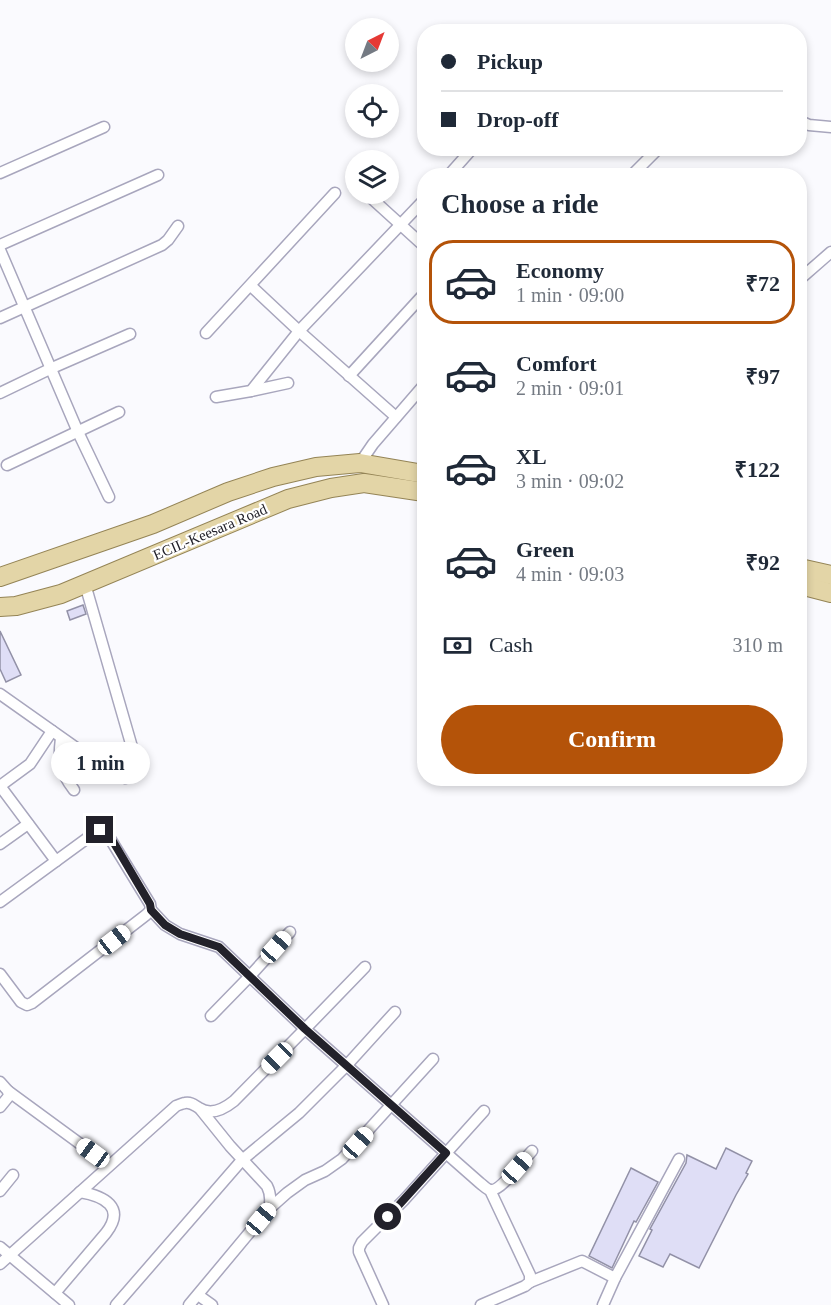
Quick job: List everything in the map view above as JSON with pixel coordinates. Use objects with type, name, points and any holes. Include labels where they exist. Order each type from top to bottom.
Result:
[{"type":"main road","name":"ECIL-Keesara Road","points":[[0,577],[153,524],[228,492],[273,477],[316,467],[360,463],[417,473]]},
{"type":"main road","name":"ECIL-Keesara Road","points":[[0,607],[16,606],[61,594],[288,500],[331,488],[364,483],[417,491]]},
{"type":"main road","points":[[807,569],[831,575]]},
{"type":"main road","points":[[807,587],[831,592]]},
{"type":"street","points":[[807,124],[831,127]]},
{"type":"street","points":[[0,173],[104,127]]},
{"type":"street","points":[[455,168],[466,156]]},
{"type":"street","points":[[639,168],[651,156]]},
{"type":"street","points":[[0,244],[158,176]]},
{"type":"street","points":[[206,333],[335,193]]},
{"type":"street","points":[[379,204],[417,239]]},
{"type":"street","points":[[251,391],[300,331],[417,208]]},
{"type":"street","points":[[0,318],[162,245],[178,226]]},
{"type":"street","points":[[0,250],[78,432],[109,497]]},
{"type":"street","points":[[807,273],[831,252]]},
{"type":"street","points":[[251,286],[396,417]]},
{"type":"street","points":[[350,376],[417,302]]},
{"type":"street","points":[[0,393],[130,334]]},
{"type":"street","points":[[216,397],[288,383]]},
{"type":"street","points":[[360,463],[372,444],[417,393]]},
{"type":"street","points":[[6,465],[119,412]]},
{"type":"street","points":[[0,694],[116,776],[125,778],[134,771],[136,762],[85,584]]},
{"type":"street","points":[[56,734],[60,765],[64,776],[74,790]]},
{"type":"street","points":[[56,734],[30,764],[0,786],[56,861]]},
{"type":"street","points":[[0,844],[28,824]]},
{"type":"street","points":[[0,902],[93,834],[100,830],[106,832],[150,904],[151,910],[165,925],[180,934],[219,947],[305,1029],[490,1190],[530,1275],[530,1282]]},
{"type":"street","points":[[0,974],[21,1002],[27,1005],[32,1003],[151,910]]},
{"type":"street","points":[[211,1016],[290,932]]},
{"type":"street","points":[[201,1110],[224,1109],[234,1101],[364,967]]},
{"type":"street","points":[[116,1305],[242,1160],[299,1113],[395,1012]]},
{"type":"street","points":[[189,1305],[269,1209],[296,1186],[342,1159],[433,1059]]},
{"type":"street","points":[[0,1082],[8,1091],[110,1165]]},
{"type":"street","points":[[0,1107],[9,1096],[8,1091]]},
{"type":"street","points":[[0,1264],[176,1106],[184,1102],[193,1104],[201,1110],[242,1160],[267,1186],[271,1202],[269,1209]]},
{"type":"street","points":[[383,1305],[359,1252],[362,1242],[404,1200],[484,1111]]},
{"type":"street","points":[[490,1190],[495,1190],[502,1184],[532,1151]]},
{"type":"street","points":[[603,1305],[615,1278],[679,1159]]},
{"type":"street","points":[[0,1191],[13,1175]]},
{"type":"street","points":[[55,1293],[106,1233],[114,1217],[110,1205],[103,1198],[80,1192]]},
{"type":"street","points":[[0,1247],[69,1305]]},
{"type":"street","points":[[481,1305],[582,1261],[615,1278]]},
{"type":"street","points":[[198,1295],[212,1305]]},
{"type":"building","points":[[83,605],[86,614],[70,620],[67,611]]},
{"type":"building","points":[[0,631],[21,675],[6,682],[0,669]]},
{"type":"building","points":[[726,1148],[752,1161],[746,1173],[748,1174],[699,1268],[670,1254],[663,1267],[639,1256],[652,1230],[650,1229],[686,1163],[687,1155],[716,1169]]},
{"type":"building","points":[[631,1168],[658,1182],[636,1222],[634,1221],[612,1268],[589,1256]]},
{"type":"route","points":[[100,830],[106,832],[111,838],[150,904],[151,910],[165,925],[180,934],[219,947],[305,1029],[446,1153],[388,1217]]}]
